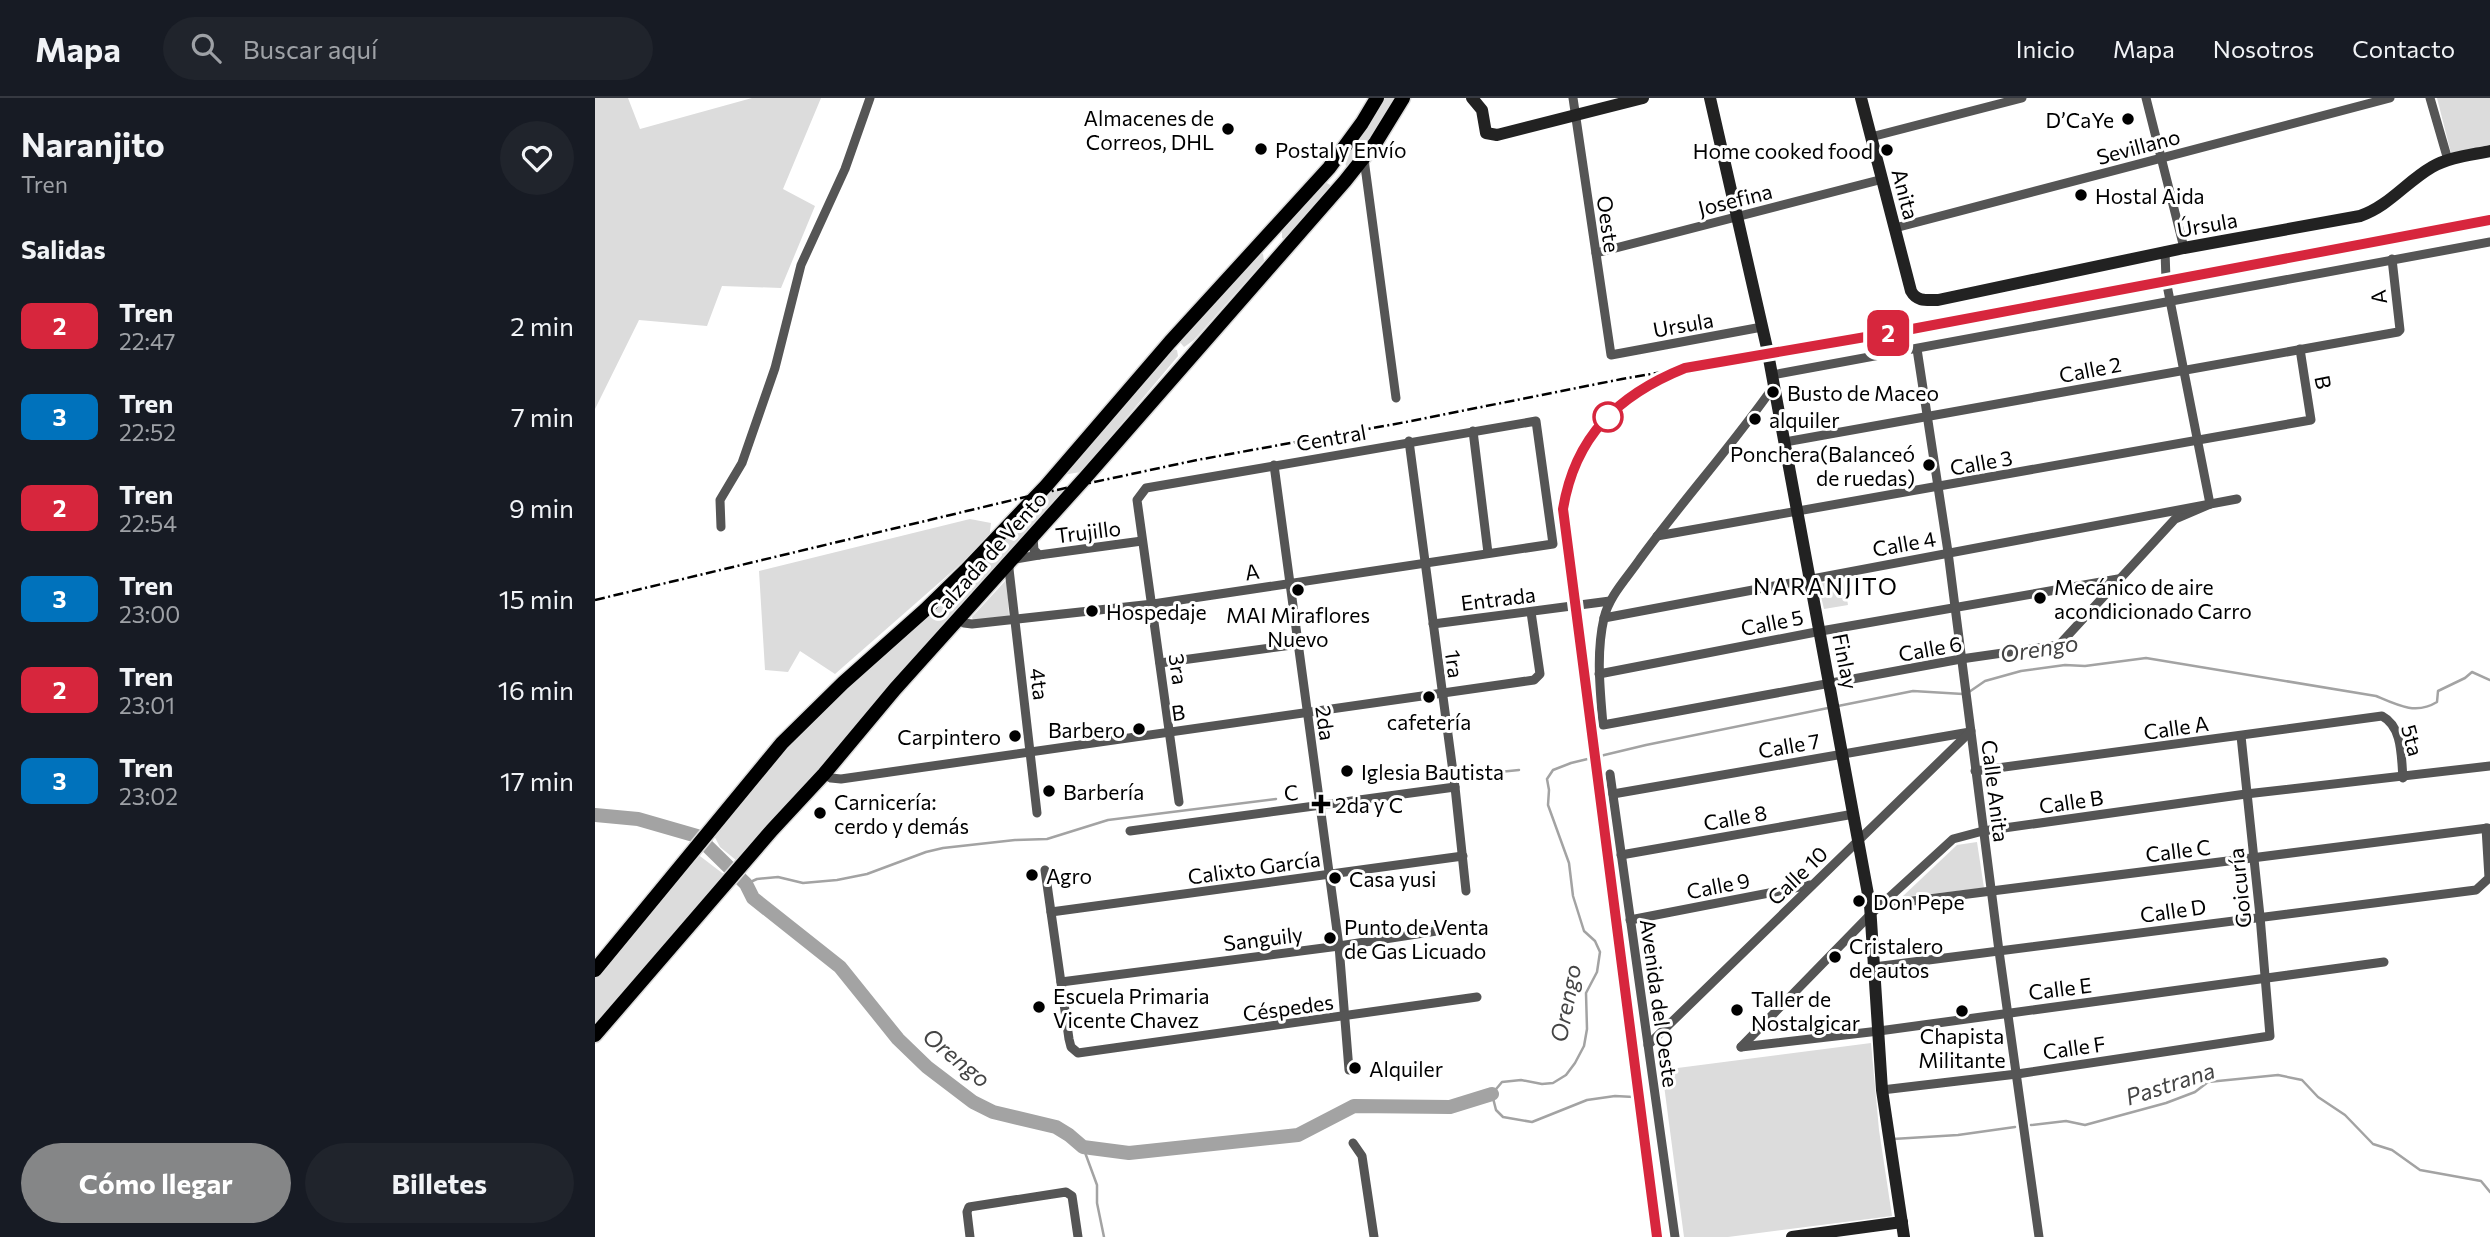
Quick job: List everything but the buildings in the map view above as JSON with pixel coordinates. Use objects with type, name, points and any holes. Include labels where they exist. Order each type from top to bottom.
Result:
[{"type":"main road","name":"Calzada de Vento","points":[[595,970],[687,856],[800,726],[843,683],[925,610],[991,545],[1046,485],[1170,342],[1329,168],[1377,98]]},
{"type":"main road","name":"Calzada de Vento","points":[[595,1035],[895,689],[1364,159],[1403,98]]},
{"type":"main road","points":[[1264,238],[1280,254]]},
{"type":"main road","points":[[1170,342],[1190,358]]},
{"type":"street","points":[[721,527],[720,500],[743,463],[775,368],[801,265],[845,169],[870,98]]},
{"type":"street","points":[[1472,98],[1482,110],[1486,133],[1497,135],[1643,98]]},
{"type":"street","name":"Oeste","points":[[1573,98],[1611,355]]},
{"type":"street","name":"Finlay","points":[[1710,98],[1773,381],[1859,841],[1874,908],[1874,968],[1882,1090],[1904,1237]]},
{"type":"street","name":"Anita","points":[[1861,98],[1911,291],[1917,298]]},
{"type":"street","points":[[1871,137],[2022,98]]},
{"type":"street","points":[[2146,98],[2183,248]]},
{"type":"street","name":"Sevillano","points":[[1895,228],[2390,98]]},
{"type":"street","points":[[2430,98],[2448,160]]},
{"type":"street","name":"Úrsula","points":[[1917,298],[1938,300],[2165,251],[2360,216],[2384,205],[2421,174],[2448,160],[2490,151]]},
{"type":"street","points":[[1364,159],[1396,398]]},
{"type":"street","name":"Josefina","points":[[1596,253],[1883,179]]},
{"type":"street","points":[[1599,674],[1604,618],[1610,601],[1773,381],[1917,349],[2490,242]]},
{"type":"street","points":[[2165,251],[2167,280],[2210,504],[2237,499]]},
{"type":"street","name":"A","points":[[2392,260],[2400,330]]},
{"type":"street","name":"Ursula","points":[[1611,355],[1762,327]]},
{"type":"street","name":"Calle 2","points":[[1785,442],[2400,330]]},
{"type":"street","name":"Calle Anita","points":[[1917,349],[1948,552],[2039,1237]]},
{"type":"street","name":"B","points":[[2300,349],[2311,420]]},
{"type":"street","name":"Calle 3","points":[[1657,536],[2311,420]]},
{"type":"street","name":"Central","points":[[1137,500],[1146,488],[1537,421],[1553,544]]},
{"type":"street","points":[[1473,431],[1488,553]]},
{"type":"street","name":"1ra","points":[[1409,441],[1455,787],[1466,891]]},
{"type":"street","name":"2da","points":[[1274,465],[1339,946],[1349,1070]]},
{"type":"street","name":"3ra","points":[[1137,500],[1178,802]]},
{"type":"street","name":"Calle 4","points":[[1604,618],[1810,577],[2210,504]]},
{"type":"street","name":"Calle 6","points":[[1599,674],[1603,725],[1961,660],[2059,645],[2175,519],[2210,504]]},
{"type":"street","name":"Trujillo","points":[[1033,535],[1034,550],[1039,555]]},
{"type":"street","name":"Trujillo","points":[[1010,560],[1142,541]]},
{"type":"street","name":"A","points":[[958,619],[972,624],[1153,604],[1553,544]]},
{"type":"street","name":"4ta","points":[[1010,560],[1014,620],[1037,813]]},
{"type":"street","name":"Calle 5","points":[[1599,674],[1821,631],[2118,579]]},
{"type":"street","name":"Entrada","points":[[1433,624],[1610,601]]},
{"type":"street","name":"B","points":[[824,774],[841,779],[1534,680],[1540,674],[1531,612]]},
{"type":"street","points":[[1160,663],[1299,644]]},
{"type":"street","name":"Calle A","points":[[1975,771],[2382,716]]},
{"type":"street","name":"5ta","points":[[2382,716],[2391,721],[2396,730],[2403,778]]},
{"type":"street","name":"Calle 7","points":[[1613,794],[1971,732]]},
{"type":"street","name":"Calle 10","points":[[1648,1045],[1971,732]]},
{"type":"street","name":"Goicuría","points":[[2241,736],[2270,1036]]},
{"type":"street","name":"Calle B","points":[[1741,1047],[1874,908],[1953,839],[1983,831],[2246,794],[2490,766]]},
{"type":"street","name":"Avenida del Oeste","points":[[1610,774],[1675,1237]]},
{"type":"street","name":"C","points":[[1130,831],[1455,787]]},
{"type":"street","name":"Calle 8","points":[[1622,855],[1854,814]]},
{"type":"street","name":"Calle C","points":[[1874,908],[2488,828]]},
{"type":"street","name":"Calle D","points":[[1874,968],[2476,890],[2489,878],[2488,828]]},
{"type":"street","name":"Calixto García","points":[[1051,912],[1463,856]]},
{"type":"street","points":[[1045,870],[1061,982]]},
{"type":"street","name":"Calle 9","points":[[1630,920],[1811,885]]},
{"type":"street","name":"Sanguily","points":[[1061,982],[1339,946],[1469,926]]},
{"type":"street","name":"Calle E","points":[[1741,1047],[1879,1031],[2384,962]]},
{"type":"street","name":"Céspedes","points":[[1061,982],[1069,1040],[1075,1051],[1084,1054],[1477,997]]},
{"type":"street","name":"Calle F","points":[[1882,1090],[2017,1074],[2270,1036]]},
{"type":"street","points":[[1353,1143],[1362,1156],[1374,1237]]},
{"type":"street","points":[[970,1237],[967,1212],[969,1207],[1066,1192],[1072,1196],[1079,1237]]},
{"type":"street","points":[[1790,1237],[1902,1222]]},
{"type":"shaded area","points":[[595,98],[628,98],[640,129],[752,98],[821,98],[783,189],[815,206],[781,288],[722,286],[707,326],[639,320],[595,409]]},
{"type":"shaded area","points":[[1382,98],[1398,98],[1394,107],[1348,167],[1346,166],[1344,158]]},
{"type":"shaded area","points":[[2437,98],[2490,98],[2490,145],[2451,153]]},
{"type":"shaded area","points":[[1325,182],[1332,186],[1285,239],[1282,238],[1282,230]]},
{"type":"shaded area","points":[[1260,252],[1264,261],[1194,340],[1184,347],[1179,341]]},
{"type":"shaded area","points":[[1173,349],[1177,350],[1178,356],[1081,472],[1062,475]]},
{"type":"shaded area","points":[[1078,485],[742,865],[720,847],[710,828],[782,743],[1038,494]]},
{"type":"shaded area","points":[[970,519],[991,523],[989,539],[835,674],[800,651],[788,672],[765,670],[759,571]]},
{"type":"shaded area","points":[[1007,579],[1009,617],[973,621],[972,617]]},
{"type":"shaded area","points":[[1844,580],[1848,605],[1824,609],[1818,584]]},
{"type":"shaded area","points":[[1977,842],[1984,888],[1902,897],[1957,845]]},
{"type":"shaded area","points":[[692,850],[730,879],[595,1035],[595,970]]},
{"type":"shaded area","points":[[1871,1043],[1879,1130],[1892,1216],[1728,1237],[1684,1237],[1662,1070]]},
{"type":"waterway","name":"Orengo","points":[[1969,692],[1985,681],[2021,671],[2146,658],[2376,696],[2414,708],[2437,702],[2438,691],[2472,672],[2490,680]]},
{"type":"waterway","name":"Orengo","points":[[1838,706],[1913,691],[1963,694]]},
{"type":"waterway","name":"Orengo","points":[[1634,1097],[1615,1096],[1587,1100],[1532,1122],[1503,1117],[1496,1110],[1492,1094],[1502,1082],[1521,1080],[1553,1083],[1566,1075],[1575,1063],[1584,1046],[1587,1029],[1586,993],[1597,972],[1600,952],[1595,941],[1584,931],[1573,896],[1569,863],[1548,805],[1547,779],[1553,770],[1571,763],[1828,708]]},
{"type":"waterway","points":[[1460,776],[1519,770]]},
{"type":"waterway","points":[[746,884],[757,879],[778,877],[803,883],[837,880],[867,874],[943,848],[1047,839],[1108,820],[1276,799]]},
{"type":"waterway","name":"Orengo","points":[[595,815],[638,819],[697,836],[746,884],[753,898],[840,967],[898,1039],[927,1067],[973,1102],[993,1112],[1056,1127],[1083,1147],[1129,1153],[1298,1135],[1354,1106],[1450,1107],[1492,1094]]},
{"type":"waterway","name":"Pastrana","points":[[2031,1125],[2066,1121],[2085,1125],[2166,1103],[2195,1092],[2208,1082],[2278,1075],[2302,1080],[2318,1097],[2345,1115],[2373,1144],[2392,1150],[2420,1170],[2481,1181],[2490,1192]]},
{"type":"waterway","name":"Pastrana","points":[[1893,1139],[1958,1135],[2015,1127]]},
{"type":"waterway","points":[[1083,1147],[1097,1185],[1097,1203],[1104,1237]]},
{"type":"railway","points":[[595,600],[1038,494],[1197,460],[2490,220]]},
{"type":"railway","points":[[1657,1237],[1563,509],[1575,467],[1597,429],[1628,398],[1666,376]]},
{"type":"train","name":"2","points":[[1657,1237],[1570,580],[1563,509],[1566,488],[1590,436],[1614,410],[1635,394],[1655,380],[1685,368],[1912,329],[2490,220]]},
{"type":"place","name":"D’CaYe","points":[[2128,119]]},
{"type":"place","name":"Almacenes de Correos, DHL","points":[[1228,129]]},
{"type":"place","name":"Postal y Envío","points":[[1261,149]]},
{"type":"place","name":"Home cooked food","points":[[1887,150]]},
{"type":"place","name":"Hostal Aida","points":[[2081,195]]},
{"type":"place","name":"Busto de Maceo","points":[[1773,392]]},
{"type":"place","name":"alquiler","points":[[1755,419]]},
{"type":"place","name":"Ponchera(Balanceó de ruedas)","points":[[1929,465]]},
{"type":"place","name":"MAI Miraflores Nuevo","points":[[1298,590]]},
{"type":"place","name":"Mecánico de aire acondicionado Carro","points":[[2040,598]]},
{"type":"place","name":"Hospedaje","points":[[1092,611]]},
{"type":"place","name":"cafetería","points":[[1429,697]]},
{"type":"place","name":"Barbero","points":[[1139,729]]},
{"type":"place","name":"Carpintero","points":[[1015,736]]},
{"type":"place","name":"Iglesia Bautista","points":[[1347,771]]},
{"type":"place","name":"Barbería","points":[[1049,791]]},
{"type":"place","name":"2da y C","points":[[1321,804]]},
{"type":"place","name":"Carnicería: cerdo y demás","points":[[820,813]]},
{"type":"place","name":"Agro","points":[[1032,875]]},
{"type":"place","name":"Casa yusi","points":[[1335,878]]},
{"type":"place","name":"Don Pepe","points":[[1859,901]]},
{"type":"place","name":"Punto de Venta de Gas Licuado","points":[[1330,938]]},
{"type":"place","name":"Cristalero de autos","points":[[1835,957]]},
{"type":"place","name":"Escuela Primaria Vicente Chavez","points":[[1039,1007]]},
{"type":"place","name":"Taller de Nostalgicar","points":[[1737,1010]]},
{"type":"place","name":"Chapista Militante","points":[[1962,1011]]},
{"type":"place","name":"Alquiler","points":[[1355,1068]]},
{"type":"district","name":"NARANJITO","points":[[1826,586]]}]
